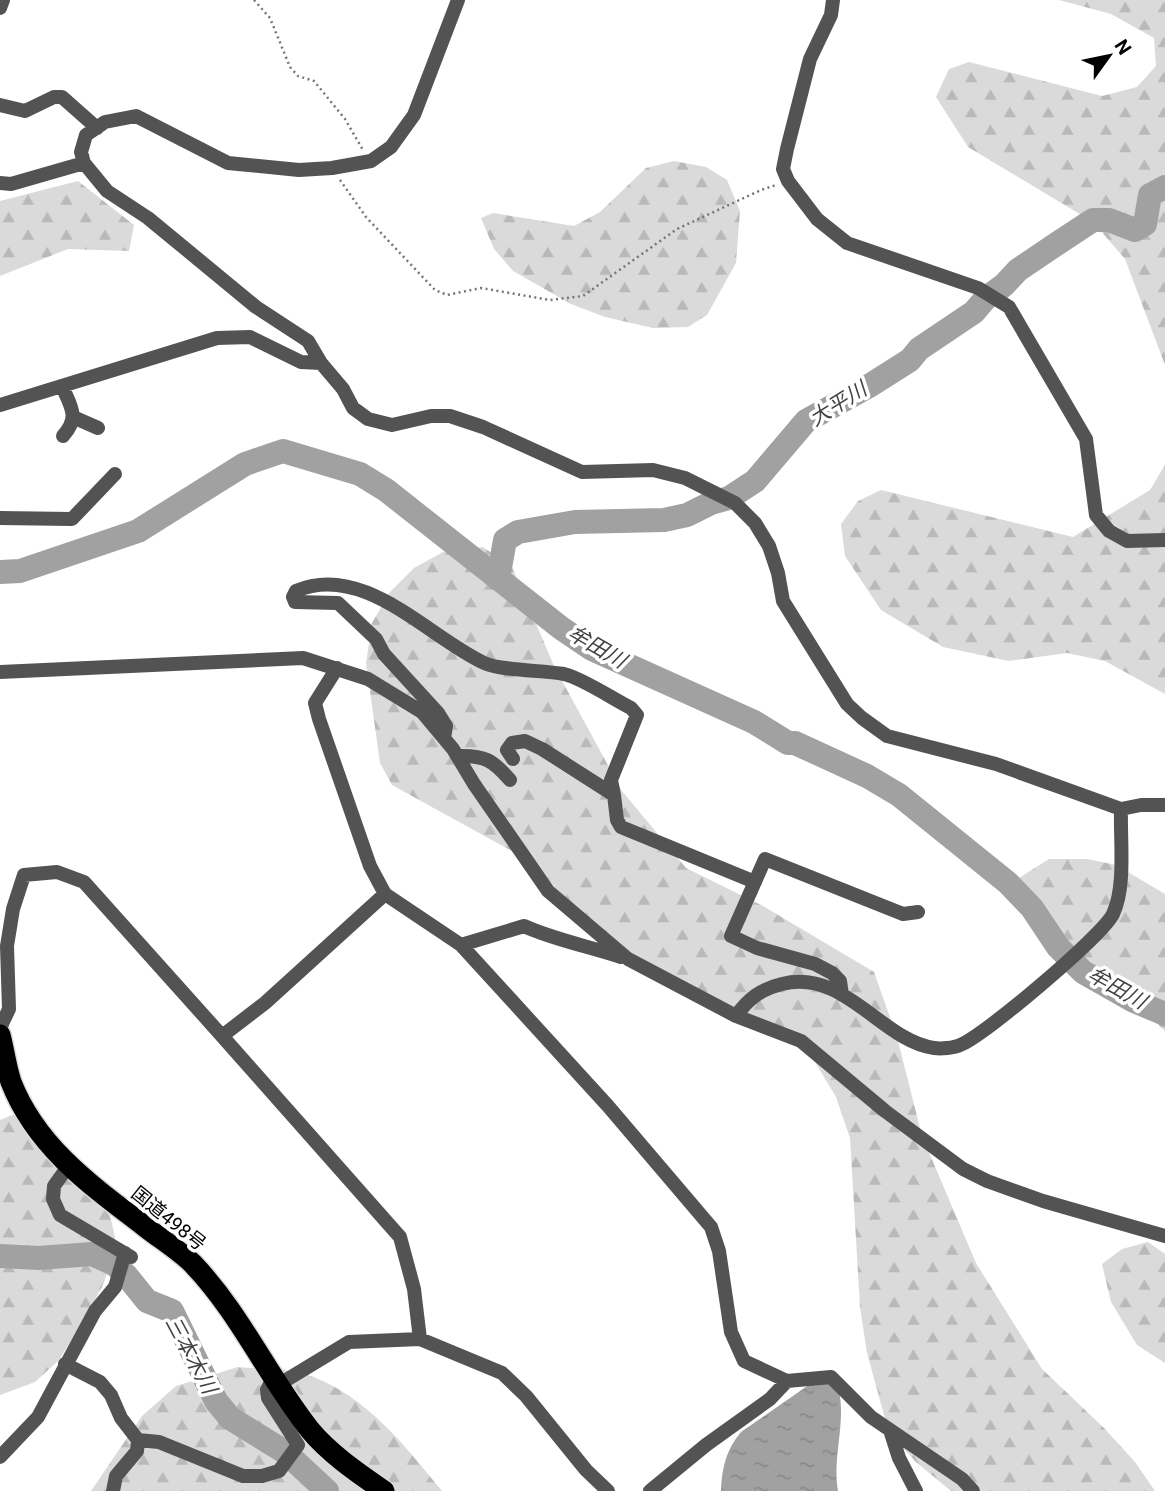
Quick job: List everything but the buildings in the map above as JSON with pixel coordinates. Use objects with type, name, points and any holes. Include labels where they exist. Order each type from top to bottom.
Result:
[{"type":"highway","name":"国道498号","points":[[0,1035],[5,1074],[27,1115],[47,1143],[81,1177],[192,1263],[223,1300],[311,1432],[346,1464],[384,1491]]},
{"type":"street","points":[[0,8],[3,0]]},
{"type":"street","points":[[458,0],[414,115],[391,147],[371,161],[332,168],[299,170],[228,163],[136,116],[105,122],[86,135],[81,152],[84,163],[107,191],[148,218],[256,307],[308,341],[321,363],[343,389],[353,408],[368,419],[392,425],[431,416],[450,416],[483,427],[582,472],[653,470],[685,478],[735,503],[755,523],[769,547],[778,573],[783,601],[847,704],[887,736],[996,764],[1121,809],[1141,805],[1165,805]]},
{"type":"street","points":[[833,0],[831,15],[810,59],[787,149],[783,169],[788,181],[817,219],[847,243],[978,288],[1009,307],[1086,439],[1096,515],[1109,530],[1127,541],[1165,540]]},
{"type":"street","points":[[0,105],[25,111],[54,97],[62,97],[97,128]]},
{"type":"street","points":[[0,183],[12,184],[84,163]]},
{"type":"street","points":[[0,405],[217,338],[250,337],[302,362],[321,363]]},
{"type":"street","points":[[62,386],[74,417],[72,426],[63,436]]},
{"type":"street","points":[[74,417],[99,428]]},
{"type":"street","points":[[0,518],[72,519],[115,474]]},
{"type":"street","points":[[444,738],[446,726],[438,713],[384,654],[376,639],[338,603],[295,603],[293,597],[296,591],[323,583],[361,590],[412,617],[486,664],[567,675],[631,708],[637,715],[611,780],[617,820],[621,827],[755,882]]},
{"type":"street","points":[[0,672],[303,658],[368,679],[422,712],[458,756],[474,784],[548,891],[628,959]]},
{"type":"street","points":[[337,667],[315,703],[370,866],[385,894],[461,945],[608,1106],[711,1227],[719,1251],[731,1332],[744,1361],[787,1381],[831,1377],[871,1418],[962,1479],[973,1491]]},
{"type":"street","points":[[513,759],[507,750],[512,743],[525,741],[614,794]]},
{"type":"street","points":[[458,756],[477,756],[491,761],[510,780]]},
{"type":"street","points":[[736,1016],[747,1000],[768,987],[794,981],[819,985],[842,995],[913,1042],[935,1049],[960,1045],[985,1030],[1086,946],[1112,916],[1120,896],[1121,809]]},
{"type":"street","points":[[842,995],[840,981],[832,972],[815,964],[757,948],[731,936],[765,859],[903,914],[918,912]]},
{"type":"street","points":[[0,1028],[9,1009],[7,946],[13,909],[24,875],[57,872],[84,882],[400,1237],[414,1289],[420,1339]]},
{"type":"street","points":[[222,1036],[265,1003],[385,894]]},
{"type":"street","points":[[461,945],[524,926],[552,939],[574,942],[628,959],[736,1016],[801,1041],[885,1111],[962,1169],[1043,1201],[1165,1236]]},
{"type":"street","points":[[0,1457],[38,1417],[95,1311],[115,1287],[127,1255],[60,1215],[53,1199],[54,1186],[69,1165]]},
{"type":"street","points":[[138,1440],[159,1442],[243,1476],[262,1476],[279,1471],[298,1445],[268,1398],[267,1390],[276,1382],[349,1342],[420,1339],[502,1373],[526,1396],[586,1470],[608,1491]]},
{"type":"street","points":[[65,1364],[100,1382],[111,1395],[121,1418],[138,1440],[137,1451],[116,1476],[113,1491]]},
{"type":"street","points":[[650,1491],[706,1445],[770,1399],[787,1381]]},
{"type":"street","points":[[890,1430],[916,1491]]},
{"type":"path","points":[[254,0],[270,18],[290,68],[298,76],[314,80],[345,119],[371,161]]},
{"type":"path","points":[[332,168],[366,217],[435,290],[447,295],[481,288],[550,300],[583,296],[677,229],[761,190],[788,181]]},
{"type":"green space","points":[[1059,0],[1165,0],[1165,365],[1125,259],[1093,222],[968,147],[936,97],[949,69],[969,62],[1102,96],[1137,87],[1156,66],[1154,38],[1111,14]]},
{"type":"green space","points":[[674,161],[706,167],[727,180],[740,211],[736,263],[707,315],[688,327],[653,328],[605,317],[571,304],[513,271],[494,249],[481,218],[493,213],[574,226],[600,212],[646,168]]},
{"type":"green space","points":[[78,181],[134,225],[129,251],[68,249],[0,276],[0,201]]},
{"type":"green space","points":[[1165,465],[1165,694],[1105,661],[1067,653],[1009,661],[943,647],[881,610],[845,556],[841,524],[858,501],[881,490],[1073,537],[1150,490]]},
{"type":"green space","points":[[483,547],[512,567],[554,666],[622,791],[686,868],[763,906],[874,972],[897,1037],[922,1136],[976,1263],[1042,1369],[1104,1428],[1135,1462],[1155,1491],[951,1491],[916,1462],[889,1433],[867,1353],[860,1307],[850,1138],[836,1097],[812,1057],[779,1027],[674,989],[570,907],[546,876],[521,856],[392,785],[380,763],[366,663],[372,623],[390,592],[414,568],[443,552]]},
{"type":"green space","points":[[1049,859],[1087,859],[1116,865],[1165,894],[1165,1031],[1142,1010],[1097,977],[1067,961],[1041,931],[1029,911],[1019,878]]},
{"type":"green space","points":[[17,1113],[95,1185],[110,1215],[117,1246],[102,1287],[58,1361],[35,1382],[0,1395],[0,1120]]},
{"type":"green space","points":[[1148,1242],[1165,1254],[1165,1363],[1137,1345],[1111,1302],[1102,1264],[1122,1249]]},
{"type":"green space","points":[[238,1367],[308,1375],[348,1395],[399,1440],[442,1491],[91,1491],[142,1416],[176,1386]]},
{"type":"water","points":[[825,1380],[839,1391],[841,1403],[838,1491],[721,1491],[726,1460],[741,1432],[813,1382]]},
{"type":"waterway","name":"大平川","points":[[498,579],[505,540],[518,532],[575,522],[664,520],[687,515],[711,503],[729,498],[755,481],[806,421],[910,360],[919,349],[974,312],[1018,270],[1058,243],[1093,220],[1109,220],[1135,230],[1145,224],[1150,195],[1165,187]]},
{"type":"waterway","name":"牟田川","points":[[0,572],[20,571],[138,531],[245,464],[283,451],[360,474],[386,490],[561,628],[592,649],[754,722],[788,743],[795,743],[867,776],[899,795],[1008,883],[1032,908],[1058,947],[1083,972],[1134,1001],[1165,1014]]},
{"type":"waterway","name":"三本木川","points":[[0,1256],[39,1258],[92,1254],[114,1264],[147,1301],[172,1311],[216,1401],[230,1418],[285,1452],[327,1491]]}]
